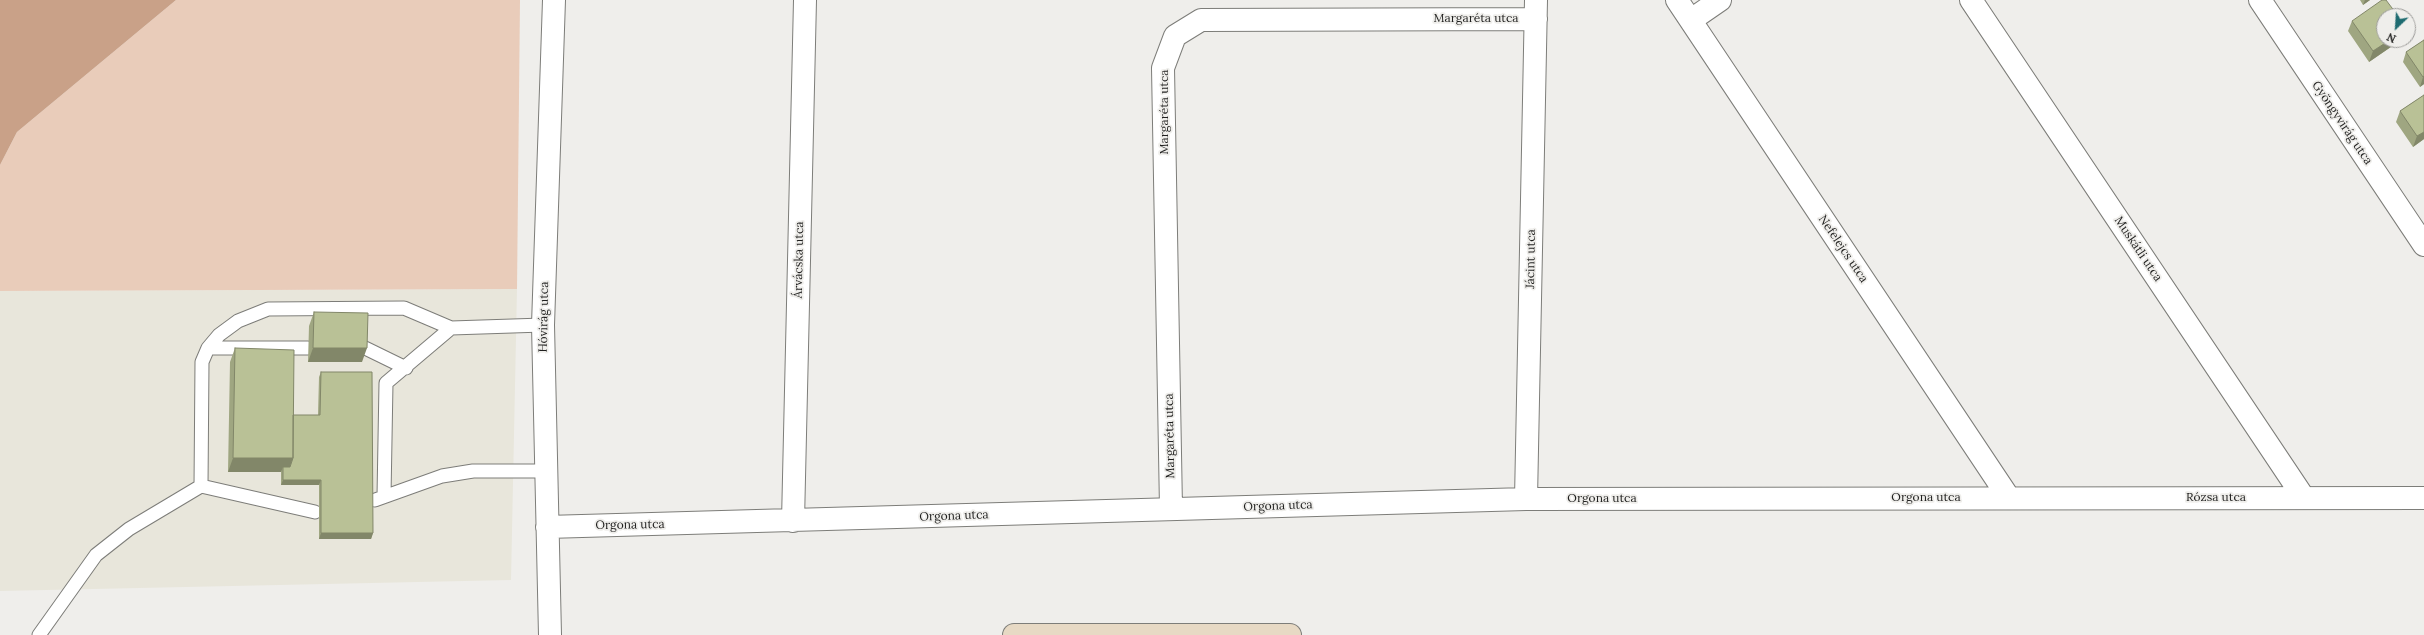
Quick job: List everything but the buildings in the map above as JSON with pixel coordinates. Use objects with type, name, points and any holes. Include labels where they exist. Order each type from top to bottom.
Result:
[{"type":"street","name":"Hóvirág utca","points":[[550,635],[545,471],[543,325],[554,0]]},
{"type":"street","name":"Árvácska utca","points":[[793,521],[804,0]]},
{"type":"street","name":"Nefelejcs utca","points":[[1677,0],[1692,20],[2009,498]]},
{"type":"street","points":[[1692,20],[1720,0]]},
{"type":"street","name":"Muskátli utca","points":[[1971,0],[2304,498]]},
{"type":"street","name":"Gyöngyvirág utca","points":[[2260,0],[2424,245]]},
{"type":"street","name":"Jácint utca","points":[[1526,499],[1536,9]]},
{"type":"street","name":"Margaréta utca","points":[[1171,508],[1163,68],[1175,36],[1201,20],[1536,9]]},
{"type":"street","name":"Orgona utca","points":[[547,527],[1526,499],[2009,498]]},
{"type":"street","name":"Rózsa utca","points":[[2009,498],[2424,498]]},
{"type":"street","points":[[1014,635],[1290,635]]},
{"type":"lane","points":[[201,486],[202,362],[208,348],[219,336],[238,321],[268,309],[404,308],[451,328],[543,325]]},
{"type":"lane","points":[[451,328],[406,368],[386,383],[379,498],[442,476],[473,471],[545,471]]},
{"type":"lane","points":[[363,347],[406,368]]},
{"type":"lane","points":[[208,348],[308,348]]},
{"type":"lane","points":[[39,635],[96,555],[129,529],[201,486],[315,512]]},
{"type":"shaded area","points":[[0,0],[176,0],[17,132],[0,165]]},
{"type":"shaded area","points":[[176,0],[520,0],[517,289],[0,291],[0,165],[17,132]]},
{"type":"shaded area","points":[[517,289],[511,580],[0,591],[0,291]]}]
